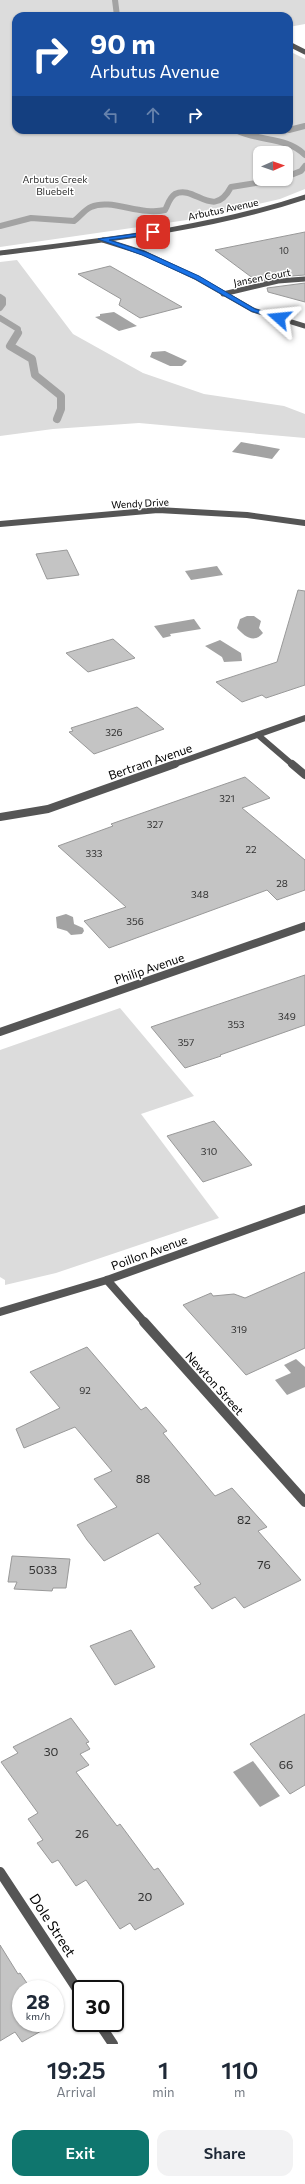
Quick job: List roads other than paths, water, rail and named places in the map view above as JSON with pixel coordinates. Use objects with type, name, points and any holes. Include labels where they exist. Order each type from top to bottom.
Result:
[{"type":"street","points":[[293,46],[305,52]]},
{"type":"street","name":"Arbutus Avenue","points":[[0,254],[214,222],[287,204],[305,197]]},
{"type":"street","points":[[101,239],[144,253],[197,278],[253,310],[305,326]]},
{"type":"street","name":"Jansen Court","points":[[223,294],[278,281],[305,279]]},
{"type":"street","name":"Wendy Drive","points":[[0,524],[158,510],[247,515],[305,523]]},
{"type":"street","name":"Bertram Avenue","points":[[0,818],[48,809],[305,718]]},
{"type":"street","points":[[258,735],[305,775]]},
{"type":"street","name":"Philip Avenue","points":[[0,1032],[305,926]]},
{"type":"street","name":"Poillon Avenue","points":[[0,1312],[107,1280],[305,1209]]},
{"type":"street","name":"Newton Street","points":[[107,1280],[305,1502]]},
{"type":"street","name":"Dole Street","points":[[0,1872],[72,1981]]},
{"type":"street","points":[[105,2032],[113,2044]]},
{"type":"waterway","points":[[115,0],[116,12]]},
{"type":"waterway","points":[[293,129],[305,126]]},
{"type":"waterway","points":[[245,134],[281,142],[298,149],[305,155]]},
{"type":"waterway","points":[[293,174],[301,171],[305,166]]},
{"type":"waterway","points":[[0,226],[31,218],[74,221],[89,208],[99,205],[117,206],[146,211],[165,210],[175,194],[182,192],[190,193],[211,202],[217,201],[224,197],[231,187],[253,183]]},
{"type":"waterway","points":[[0,297],[3,299],[3,304],[0,308]]},
{"type":"waterway","points":[[0,318],[18,329],[18,333]]},
{"type":"waterway","points":[[18,333],[10,346],[32,359],[35,375],[61,396],[61,409],[57,419]]},
{"type":"park label","name":"Arbutus Creek Bluebelt","points":[[55,184]]}]
